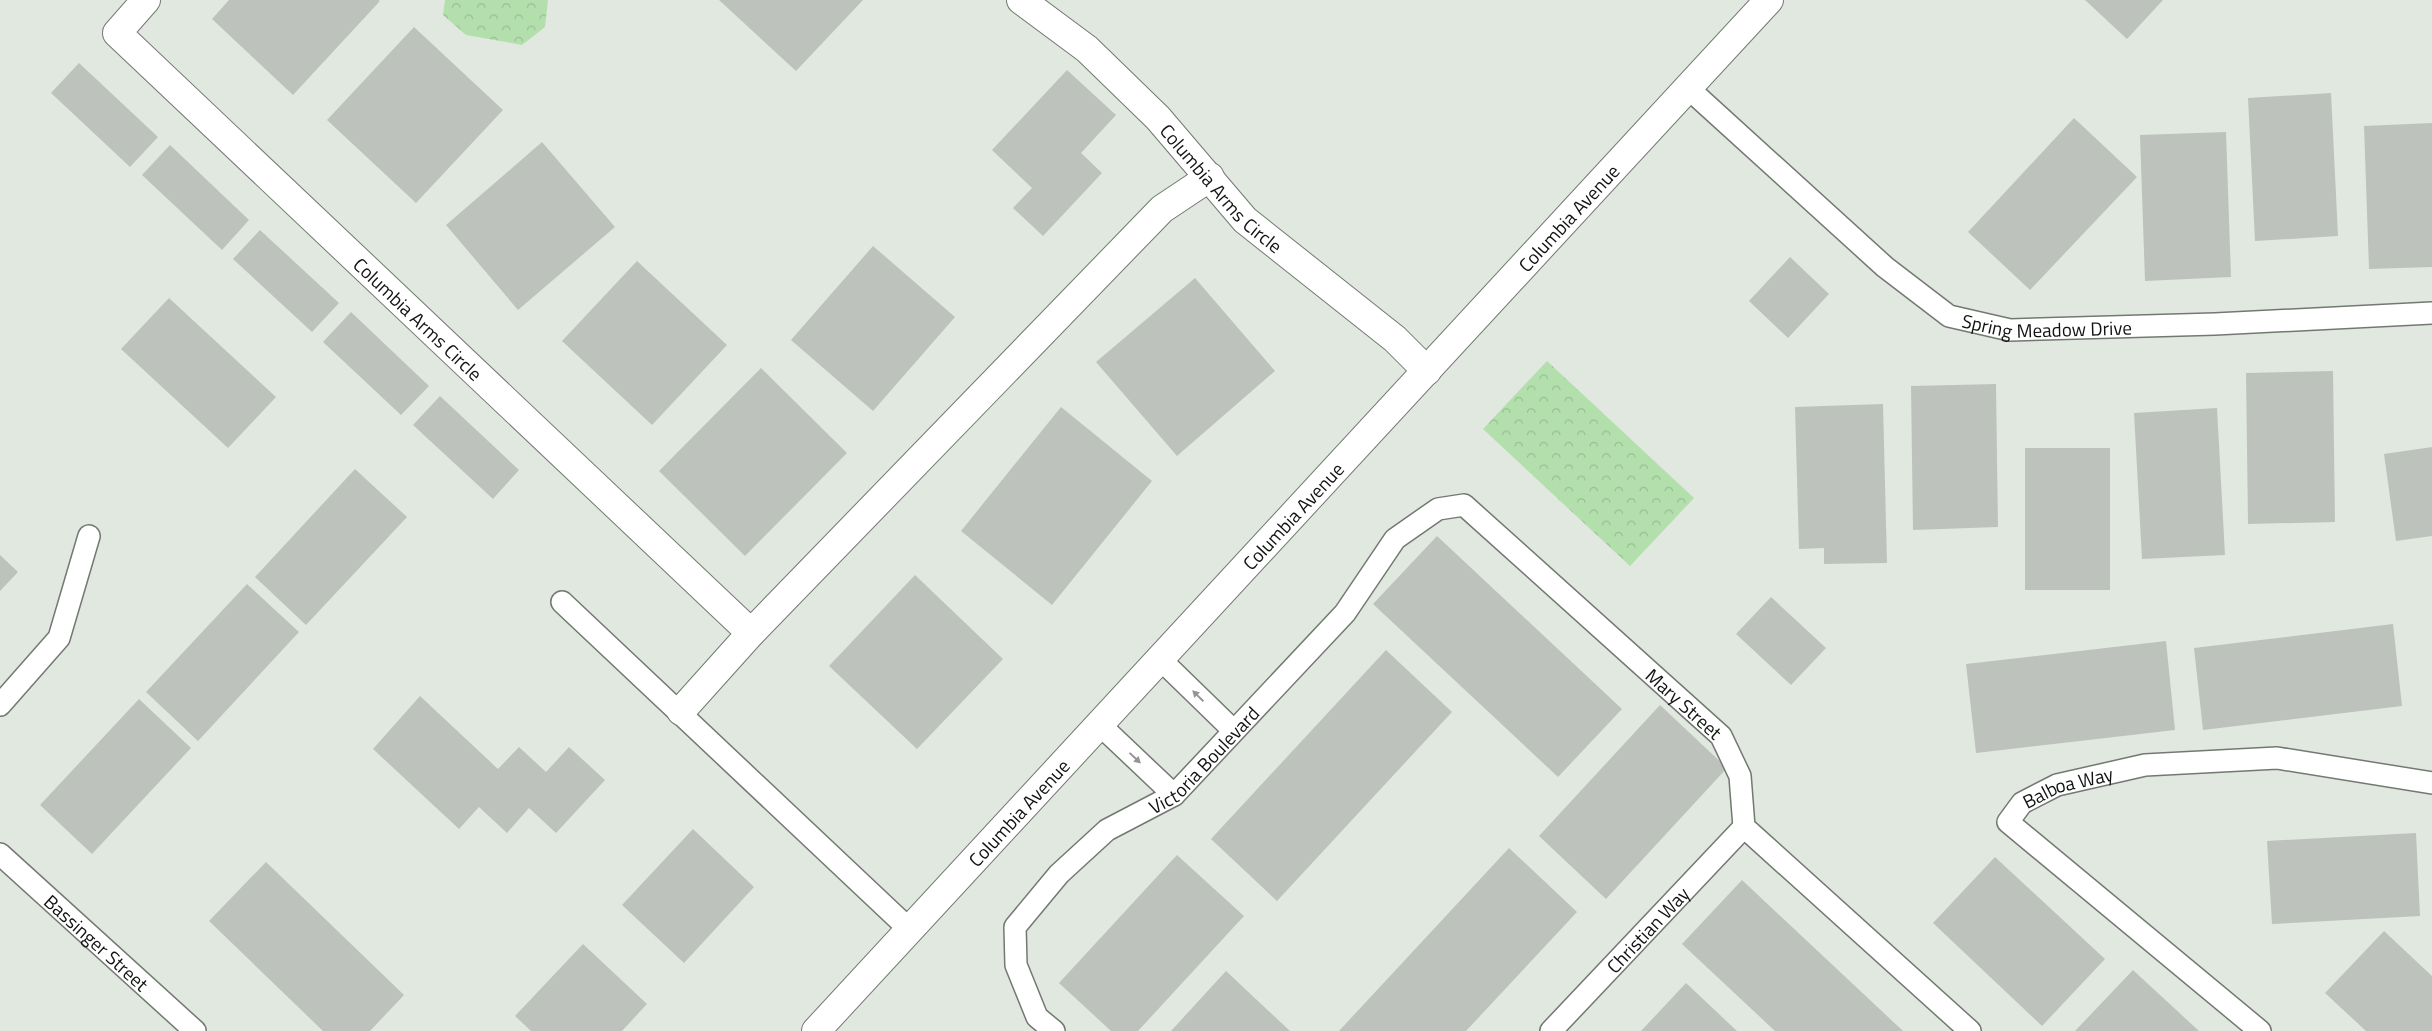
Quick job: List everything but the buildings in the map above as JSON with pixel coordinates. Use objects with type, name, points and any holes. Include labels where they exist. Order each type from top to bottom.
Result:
[{"type":"street","name":"Columbia Arms Circle","points":[[146,0],[117,33],[750,633]]},
{"type":"street","name":"Columbia Arms Circle","points":[[1022,0],[1087,49],[1158,118],[1245,220],[1395,339],[1427,371]]},
{"type":"street","name":"Columbia Avenue","points":[[816,1031],[1769,0]]},
{"type":"street","points":[[680,712],[750,633],[1162,209],[1210,178]]},
{"type":"lane","name":"Spring Meadow Drive","points":[[1688,88],[1885,267],[1949,316],[2010,330],[2215,324],[2432,313]]},
{"type":"lane","name":"Victoria Boulevard","points":[[1054,1031],[1038,1017],[1016,965],[1015,927],[1059,874],[1107,830],[1174,795],[1233,730],[1345,613],[1396,539],[1438,509],[1462,505]]},
{"type":"lane","name":"Mary Street","points":[[1462,505],[1722,736],[1740,776],[1744,827]]},
{"type":"lane","points":[[0,705],[59,638],[89,536]]},
{"type":"lane","points":[[562,602],[910,930]]},
{"type":"lane","points":[[1160,659],[1233,730]]},
{"type":"lane","points":[[1099,724],[1174,795]]},
{"type":"lane","name":"Balboa Way","points":[[2260,1031],[2008,822],[2022,803],[2057,785],[2145,765],[2277,758],[2432,783]]},
{"type":"lane","points":[[1744,827],[1970,1031]]},
{"type":"lane","name":"Christian Way","points":[[1551,1031],[1744,827]]},
{"type":"lane","name":"Bassinger Street","points":[[0,854],[194,1031]]},
{"type":"green space","points":[[445,0],[548,0],[545,27],[522,45],[466,35],[443,15]]},
{"type":"green space","points":[[1547,361],[1694,498],[1630,566],[1483,429]]}]
